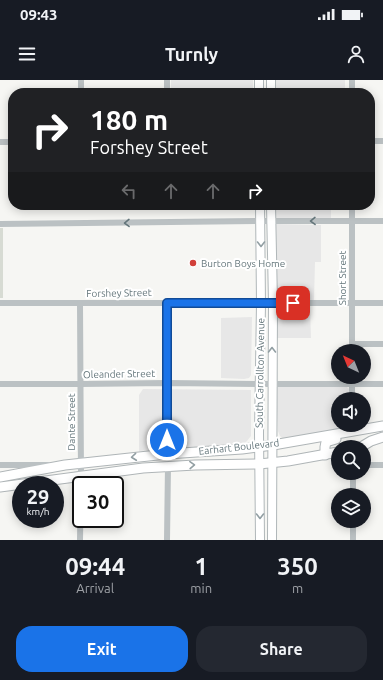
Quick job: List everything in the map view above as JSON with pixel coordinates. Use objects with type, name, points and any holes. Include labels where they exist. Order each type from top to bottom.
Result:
[{"type":"main road","name":"South Carrollton Avenue","points":[[260,210],[260,540]]},
{"type":"main road","name":"South Carrollton Avenue","points":[[271,210],[273,303],[272,540]]},
{"type":"main road","name":"Earhart Boulevard","points":[[371,427],[381,427]]},
{"type":"main road","name":"Earhart Boulevard","points":[[0,477],[81,463],[273,445],[333,432]]},
{"type":"main road","points":[[326,455],[326,442],[341,438],[349,432]]},
{"type":"main road","points":[[371,441],[383,437]]},
{"type":"main road","points":[[371,445],[383,442]]},
{"type":"main road","name":"Earhart Boulevard","points":[[81,476],[168,466],[272,463],[331,454]]},
{"type":"main road","name":"Earhart Boulevard","points":[[0,488],[72,477]]},
{"type":"main road","points":[[260,501],[273,502]]},
{"type":"street","name":"Short Street","points":[[352,210],[352,344]]},
{"type":"street","points":[[0,224],[383,221]]},
{"type":"street","name":"Forshey Street","points":[[0,303],[383,303]]},
{"type":"street","points":[[167,303],[167,454]]},
{"type":"street","name":"Dante Street","points":[[80,304],[81,476]]},
{"type":"street","points":[[371,344],[383,344]]},
{"type":"street","name":"Oleander Street","points":[[0,384],[272,384],[331,381]]},
{"type":"street","name":"Oleander Street","points":[[371,382],[383,384]]},
{"type":"street","points":[[0,465],[65,465]]},
{"type":"street","points":[[371,465],[383,465]]},
{"type":"street","points":[[167,540],[168,466]]},
{"type":"street","name":"Dante Street","points":[[80,528],[80,540]]},
{"type":"street","points":[[353,528],[353,540]]},
{"type":"shaded area","points":[[171,80],[253,80],[253,88],[171,88]]},
{"type":"shaded area","points":[[275,80],[345,80],[345,88],[275,88]]},
{"type":"shaded area","points":[[276,210],[331,210],[331,219],[275,219]]},
{"type":"shaded area","points":[[276,224],[321,225],[321,262],[315,262],[314,300],[277,299],[276,297]]},
{"type":"shaded area","points":[[0,228],[3,228],[3,298],[0,298]]},
{"type":"shaded area","points":[[310,307],[311,338],[277,338],[276,308]]},
{"type":"shaded area","points":[[252,317],[251,375],[249,378],[244,379],[221,378],[221,318]]},
{"type":"shaded area","points":[[276,387],[347,387],[349,389],[349,392],[331,392],[331,432],[332,432],[286,440],[280,436],[278,431]]},
{"type":"shaded area","points":[[143,389],[251,390],[251,436],[246,442],[237,444],[139,451],[139,395]]},
{"type":"place","name":"Burton Boys Home","points":[[193,263]]},
{"type":"route","points":[[167,440],[167,303],[293,303]]}]
